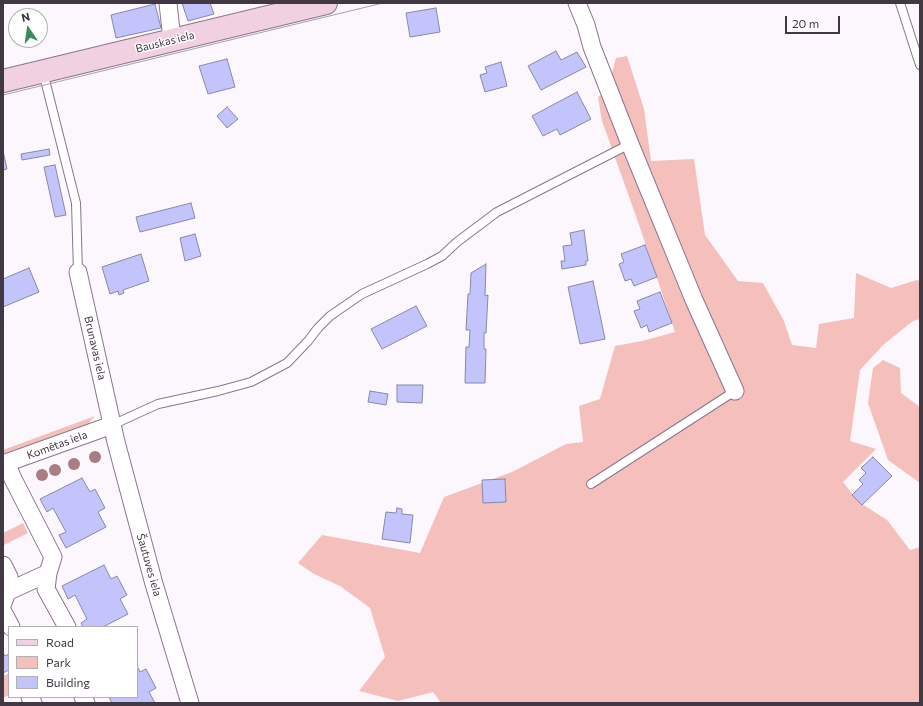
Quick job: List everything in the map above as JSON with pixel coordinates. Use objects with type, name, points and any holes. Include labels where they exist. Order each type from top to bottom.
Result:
[{"type":"street","points":[[168,3],[172,40]]},
{"type":"street","name":"Bauskas iela","points":[[3,81],[326,3]]},
{"type":"street","points":[[577,3],[586,25],[592,48],[630,144],[694,300],[735,391]]},
{"type":"street","name":"Brunavas iela","points":[[78,272],[112,425]]},
{"type":"street","name":"Komētas iela","points":[[4,464],[112,425]]},
{"type":"street","name":"Šautuves iela","points":[[112,425],[154,584],[190,703]]},
{"type":"street","points":[[4,464],[53,557],[48,573],[46,589],[66,626]]},
{"type":"street","points":[[3,565],[9,577],[5,598]]},
{"type":"street","points":[[5,598],[48,573]]},
{"type":"street","points":[[3,612],[10,626]]},
{"type":"lane","points":[[900,3],[916,40],[920,65]]},
{"type":"lane","points":[[43,72],[76,203],[78,272]]},
{"type":"lane","points":[[112,425],[158,404],[251,382],[287,363],[330,316],[362,294],[442,256],[457,242],[497,212],[630,144]]},
{"type":"lane","points":[[591,484],[735,391]]},
{"type":"green space","points":[[627,56],[644,109],[651,161],[694,159],[705,235],[738,281],[763,283],[784,321],[792,345],[816,348],[819,324],[854,318],[856,273],[891,288],[917,280],[920,281],[920,319],[913,321],[883,345],[860,370],[850,441],[876,449],[843,482],[859,502],[887,520],[910,550],[920,547],[920,703],[441,703],[433,692],[398,701],[359,691],[385,657],[370,608],[340,586],[314,574],[298,563],[322,535],[420,553],[444,497],[512,472],[566,444],[583,442],[579,406],[600,399],[615,346],[642,341],[675,332],[602,121],[598,97],[607,91],[616,58]]},
{"type":"green space","points":[[883,360],[900,368],[901,393],[920,407],[920,483],[888,460],[868,403],[873,368]]},
{"type":"green space","points":[[95,416],[88,424],[3,456],[3,450]]},
{"type":"green space","points":[[23,523],[28,533],[4,545],[3,533]]},
{"type":"green space","points":[[8,674],[8,696],[3,698],[3,676]]},
{"type":"building","points":[[182,3],[210,3],[214,14],[188,21]]},
{"type":"building","points":[[155,4],[161,28],[116,38],[111,15]]},
{"type":"building","points":[[436,8],[440,32],[410,37],[406,13]]},
{"type":"building","points":[[556,51],[561,60],[577,52],[586,67],[541,90],[528,66]]},
{"type":"building","points":[[227,59],[235,87],[208,94],[199,66]]},
{"type":"building","points":[[501,62],[507,86],[485,92],[480,75],[487,73],[485,67]]},
{"type":"building","points":[[577,92],[591,119],[560,135],[557,129],[543,136],[532,116]]},
{"type":"building","points":[[227,107],[238,119],[227,128],[217,116]]},
{"type":"building","points":[[49,149],[50,155],[22,160],[21,154]]},
{"type":"building","points":[[3,151],[7,169],[3,170]]},
{"type":"building","points":[[55,165],[66,215],[55,217],[44,167]]},
{"type":"building","points":[[191,203],[195,218],[140,232],[136,217]]},
{"type":"building","points":[[584,230],[588,261],[586,261],[586,265],[562,269],[561,261],[565,261],[563,246],[572,245],[570,233]]},
{"type":"building","points":[[195,234],[201,256],[185,261],[180,238]]},
{"type":"building","points":[[645,245],[657,277],[634,286],[631,279],[625,281],[619,264],[624,262],[621,254]]},
{"type":"building","points":[[141,254],[149,281],[123,290],[124,293],[119,295],[118,291],[110,294],[102,267]]},
{"type":"building","points":[[486,264],[485,296],[488,295],[486,333],[484,333],[484,349],[486,349],[485,383],[465,383],[466,347],[469,347],[470,330],[466,330],[471,273]]},
{"type":"building","points":[[29,268],[39,292],[3,307],[3,279]]},
{"type":"building","points":[[593,281],[605,339],[580,344],[568,287]]},
{"type":"building","points":[[660,292],[672,323],[649,332],[647,325],[641,328],[634,311],[640,309],[637,301]]},
{"type":"building","points":[[416,306],[427,326],[382,349],[371,329]]},
{"type":"building","points":[[397,385],[423,385],[422,403],[397,402]]},
{"type":"building","points":[[370,391],[388,394],[386,405],[368,402]]},
{"type":"building","points":[[873,457],[892,476],[862,505],[852,495],[863,484],[859,480],[866,473],[861,468]]},
{"type":"building","points":[[82,478],[90,492],[95,489],[105,508],[98,512],[106,527],[66,548],[59,535],[66,532],[53,508],[47,512],[40,499]]},
{"type":"building","points":[[505,479],[506,502],[483,503],[482,480]]},
{"type":"building","points":[[397,508],[402,509],[402,514],[413,515],[410,543],[382,539],[386,512],[396,513]]},
{"type":"building","points":[[104,565],[111,579],[117,576],[127,595],[120,599],[128,614],[105,626],[82,626],[81,623],[87,619],[75,595],[68,599],[62,586]]},
{"type":"building","points":[[3,653],[5,656],[8,654],[8,670],[3,673]]},
{"type":"building","points":[[138,668],[140,672],[146,669],[156,688],[149,692],[155,703],[112,703],[110,698],[138,698]]},
{"type":"tram line","points":[[3,95],[383,3]]}]
